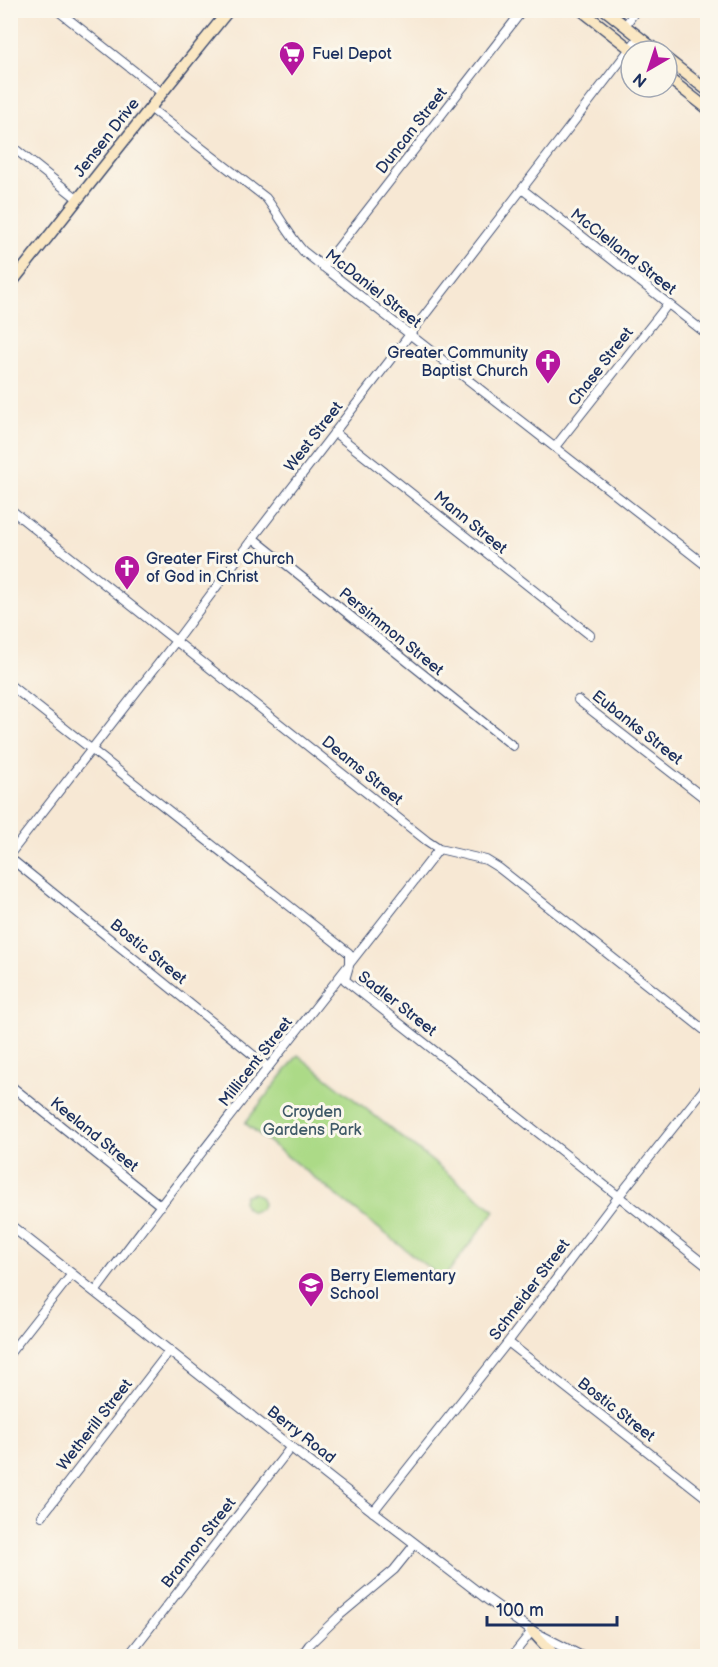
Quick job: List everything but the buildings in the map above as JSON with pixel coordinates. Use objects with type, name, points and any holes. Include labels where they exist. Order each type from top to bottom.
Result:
[{"type":"main road","name":"Jensen Drive","points":[[10,285],[230,10]]},
{"type":"main road","points":[[581,10],[619,40]]},
{"type":"main road","points":[[605,10],[642,39]]},
{"type":"main road","points":[[679,68],[708,91]]},
{"type":"main road","points":[[679,86],[708,109]]},
{"type":"main road","points":[[532,1631],[555,1656]]},
{"type":"street","points":[[57,10],[162,93]]},
{"type":"street","name":"Duncan Street","points":[[323,267],[523,10]]},
{"type":"street","points":[[625,26],[636,10]]},
{"type":"street","name":"West Street","points":[[10,854],[176,641],[252,538],[619,66]]},
{"type":"street","name":"McDaniel Street","points":[[150,108],[266,198],[293,240],[303,251],[708,567]]},
{"type":"street","points":[[10,145],[78,199]]},
{"type":"street","name":"McClelland Street","points":[[522,189],[708,335]]},
{"type":"street","name":"Chase Street","points":[[555,447],[668,304]]},
{"type":"street","name":"Mann Street","points":[[334,432],[590,635]]},
{"type":"street","name":"Deams Street","points":[[10,509],[427,841],[439,849],[486,860],[500,868],[708,1033]]},
{"type":"street","name":"Persimmon Street","points":[[252,538],[513,746]]},
{"type":"street","name":"Sadler Street","points":[[10,685],[349,953],[349,966],[345,980],[708,1267]]},
{"type":"street","name":"Eubanks Street","points":[[578,700],[708,801]]},
{"type":"street","name":"Millicent Street","points":[[95,1292],[268,1066],[439,849]]},
{"type":"street","name":"Bostic Street","points":[[10,858],[268,1066]]},
{"type":"street","name":"Schneider Street","points":[[373,1512],[708,1084]]},
{"type":"street","name":"Keeland Street","points":[[10,1085],[161,1206]]},
{"type":"street","name":"Berry Road","points":[[10,1225],[373,1512],[487,1599],[532,1631],[581,1656]]},
{"type":"street","points":[[10,1353],[72,1274]]},
{"type":"street","name":"Bostic Street","points":[[508,1342],[708,1499]]},
{"type":"street","name":"Wetherill Street","points":[[42,1516],[170,1350]]},
{"type":"street","name":"Brannon Street","points":[[128,1656],[291,1447]]},
{"type":"street","points":[[301,1656],[339,1616],[394,1570],[416,1544]]},
{"type":"street","points":[[512,1656],[532,1631]]},
{"type":"green space","name":"Croyden Gardens Park","points":[[298,1055],[495,1211],[443,1279],[245,1123]]},
{"type":"green space","points":[[254,1193],[261,1198],[263,1204],[261,1209],[252,1212],[245,1207],[243,1201],[245,1195]]},
{"type":"place","name":"Fuel Depot","points":[[292,77]]},
{"type":"place","name":"Greater Community Baptist Church","points":[[548,385]]},
{"type":"place","name":"Greater First Church of God in Christ","points":[[127,591]]},
{"type":"place","name":"Berry Elementary School","points":[[311,1308]]}]
